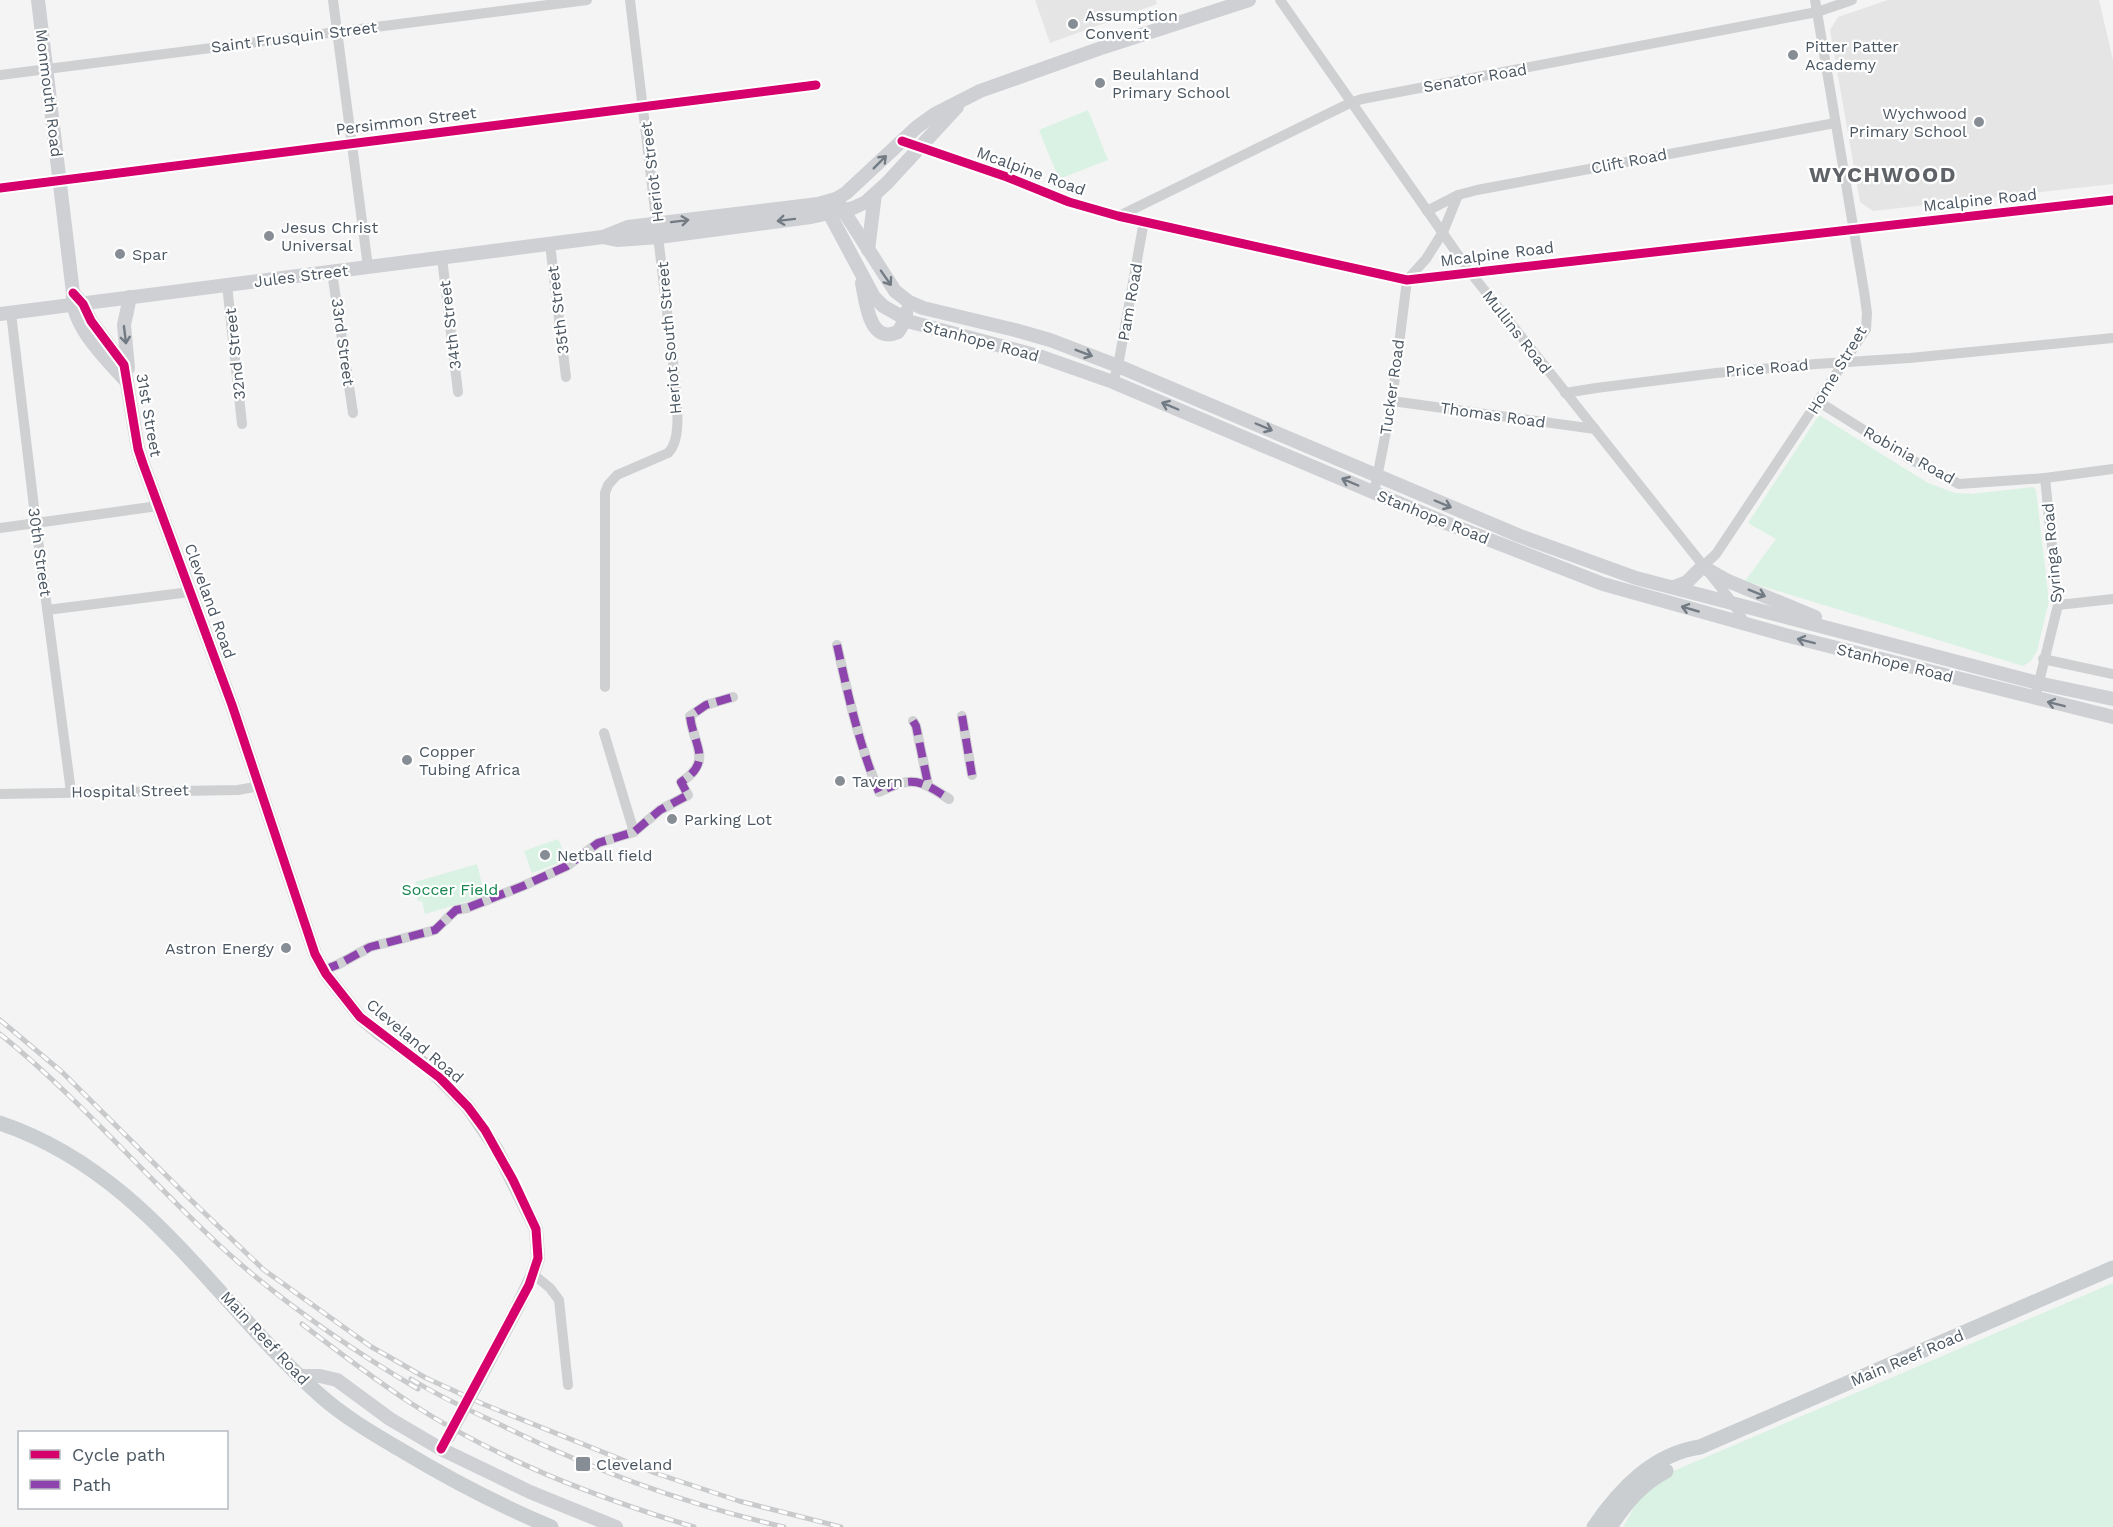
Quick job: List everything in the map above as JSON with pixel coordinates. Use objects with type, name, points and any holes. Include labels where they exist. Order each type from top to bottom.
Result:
[{"type":"main road","name":"Monmouth Road","points":[[38,0],[76,300]]},
{"type":"main road","points":[[834,206],[902,141],[935,114],[962,100],[1006,81],[1249,0]]},
{"type":"main road","points":[[834,206],[860,205],[875,195],[962,100]]},
{"type":"main road","points":[[868,250],[875,195]]},
{"type":"main road","name":"Jules Street","points":[[5,314],[76,300],[130,297],[332,272],[603,237],[620,230],[658,230],[834,206]]},
{"type":"main road","name":"Stanhope Road","points":[[834,206],[868,250],[895,291],[923,308],[1050,340],[1119,366],[1377,476],[1588,562],[1863,638],[2038,683],[2113,699]]},
{"type":"main road","name":"Stanhope Road","points":[[834,206],[868,287],[883,306],[906,319],[938,330],[1042,357],[1113,382],[1306,464],[1603,584],[1746,625],[2113,717]]},
{"type":"main road","points":[[859,269],[869,316],[876,330],[887,334],[901,329],[906,319],[907,300]]},
{"type":"main road","points":[[128,379],[129,358],[124,325],[130,297]]},
{"type":"main road","name":"31st Street","points":[[76,300],[120,357],[128,379],[138,449],[158,506]]},
{"type":"main road","points":[[1042,357],[1050,340]]},
{"type":"main road","points":[[1306,464],[1313,448]]},
{"type":"main road","name":"Cleveland Road","points":[[158,506],[260,786],[303,921],[324,970],[360,1017],[380,1034],[426,1065],[468,1107],[485,1130],[513,1180],[536,1229],[538,1249],[533,1274],[444,1443]]},
{"type":"main road","points":[[1674,587],[1687,582],[1704,567],[1728,581],[1863,638]]},
{"type":"main road","name":"Main Reef Road","points":[[0,1123],[72,1157],[134,1201],[210,1278],[250,1326],[323,1399],[379,1437],[439,1473],[551,1527]]},
{"type":"main road","name":"Main Reef Road","points":[[1594,1527],[1622,1489],[1660,1462],[1689,1449],[1700,1447],[2113,1268]]},
{"type":"main road","points":[[299,1376],[320,1376],[337,1380],[390,1419],[444,1443],[530,1492],[616,1527]]},
{"type":"main road","name":"Main Reef Road","points":[[1610,1527],[1624,1506],[1646,1483],[1691,1456],[1700,1447]]},
{"type":"street","points":[[333,0],[368,267]]},
{"type":"street","name":"Saint Frusquin Street","points":[[0,75],[587,0]]},
{"type":"street","name":"Heriot Street","points":[[630,0],[658,230]]},
{"type":"street","name":"Mullins Road","points":[[1280,0],[1470,272],[1704,567],[1746,625]]},
{"type":"street","name":"Home Street","points":[[1704,567],[1716,554],[1866,329],[1867,321],[1854,229],[1815,0]]},
{"type":"street","name":"Senator Road","points":[[1119,216],[1350,103],[1374,96],[1817,12],[1852,0]]},
{"type":"street","name":"Persimmon Street","points":[[0,188],[816,85]]},
{"type":"street","name":"Clift Road","points":[[1427,211],[1458,195],[1499,185],[1835,123]]},
{"type":"street","name":"Mcalpine Road","points":[[902,141],[1007,177],[1069,202],[1119,216],[1407,280],[2113,200]]},
{"type":"street","points":[[1407,280],[1426,259],[1443,232],[1458,195]]},
{"type":"street","name":"Pam Road","points":[[1113,382],[1119,366],[1144,221]]},
{"type":"street","name":"Heriot South Street","points":[[605,687],[605,493],[608,485],[617,475],[668,453],[676,439],[675,379],[658,230]]},
{"type":"street","name":"35th Street","points":[[550,244],[566,377]]},
{"type":"street","name":"34th Street","points":[[442,258],[458,392]]},
{"type":"street","name":"33rd Street","points":[[332,272],[353,413]]},
{"type":"street","name":"Tucker Road","points":[[1374,492],[1392,401],[1407,280]]},
{"type":"street","name":"32nd Street","points":[[227,285],[242,423]]},
{"type":"street","name":"30th Street","points":[[5,314],[36,524],[71,792]]},
{"type":"street","name":"Price Road","points":[[1565,393],[1716,373],[1921,357],[2113,338]]},
{"type":"street","name":"Thomas Road","points":[[1392,401],[1594,429]]},
{"type":"street","name":"Robinia Road","points":[[1818,402],[1910,459],[1959,484],[2045,478],[2113,469]]},
{"type":"street","name":"Syringa Road","points":[[2035,698],[2058,605],[2045,478]]},
{"type":"street","points":[[0,528],[158,506]]},
{"type":"street","points":[[47,610],[190,592]]},
{"type":"street","points":[[2058,605],[2113,598]]},
{"type":"street","points":[[837,645],[865,760],[879,792],[895,784],[917,781],[928,784],[949,799]]},
{"type":"street","points":[[2043,659],[2113,674]]},
{"type":"street","points":[[324,970],[370,947],[435,930],[456,910],[468,908],[523,886],[567,866],[598,843],[634,831],[660,810],[688,795],[681,782],[693,775],[698,767],[700,755],[690,716],[706,705],[734,697]]},
{"type":"street","points":[[962,716],[972,775]]},
{"type":"street","points":[[913,721],[928,784]]},
{"type":"street","points":[[603,733],[634,831]]},
{"type":"street","name":"Hospital Street","points":[[0,794],[238,790],[260,786]]},
{"type":"street","points":[[533,1274],[550,1288],[559,1300],[568,1386]]},
{"type":"shaded area","name":"Assumption Convent","points":[[1035,0],[1156,0],[1157,4],[1050,43]]},
{"type":"shaded area","name":"Wychwood Primary School","points":[[1888,0],[2099,0],[2113,60],[2113,184],[1873,211],[1860,202],[1830,30],[1838,17]]},
{"type":"green space","points":[[1088,110],[1108,160],[1059,179],[1039,130]]},
{"type":"green space","points":[[1819,415],[1928,483],[1955,493],[1972,494],[2033,487],[2036,490],[2049,601],[2037,651],[2031,661],[2023,666],[1745,581],[1776,539],[1748,523]]},
{"type":"green space","name":"Netball field","points":[[558,839],[567,860],[532,873],[524,851]]},
{"type":"green space","name":"Soccer Field","points":[[477,864],[485,896],[425,914],[422,901],[418,901],[416,895],[419,893],[415,882]]},
{"type":"green space","points":[[2113,1283],[2113,1527],[1623,1527],[1637,1502],[1669,1473]]},
{"type":"railway","points":[[0,1020],[62,1072],[264,1270],[370,1346],[426,1378],[483,1404],[655,1473],[739,1501],[841,1527]]},
{"type":"railway","points":[[0,1034],[57,1084],[242,1266],[315,1322],[418,1389]]},
{"type":"railway","points":[[302,1324],[409,1402],[476,1441],[547,1475],[620,1503],[694,1527]]},
{"type":"railway","points":[[411,1379],[467,1409],[604,1471],[711,1508],[784,1527]]},
{"type":"marked path","points":[[837,645],[860,738],[879,792],[900,784],[915,782],[930,787],[949,799]]},
{"type":"marked path","points":[[324,970],[370,947],[435,930],[456,910],[467,908],[523,886],[567,866],[598,843],[634,832],[660,810],[688,795],[681,782],[697,767],[699,760],[690,716],[706,705],[733,697]]},
{"type":"marked path","points":[[962,716],[972,775]]},
{"type":"marked path","points":[[913,721],[928,784]]},
{"type":"cycle path","points":[[0,188],[816,85]]},
{"type":"cycle path","points":[[902,141],[1007,177],[1069,202],[1118,216],[1407,280],[2113,200]]},
{"type":"cycle path","points":[[73,293],[83,304],[91,321],[124,365],[138,449],[232,705],[315,954],[326,974],[360,1017],[440,1078],[468,1107],[485,1130],[513,1180],[536,1229],[538,1258],[529,1285],[441,1449]]},
{"type":"place","name":"Assumption Convent","points":[[1073,24]]},
{"type":"place","name":"Pitter Patter Academy","points":[[1793,55]]},
{"type":"place","name":"Beulahland Primary School","points":[[1100,83]]},
{"type":"place","name":"Wychwood Primary School","points":[[1979,122]]},
{"type":"place","name":"Jesus Christ Universal","points":[[269,236]]},
{"type":"place","name":"Spar","points":[[120,254]]},
{"type":"place","name":"Copper Tubing Africa","points":[[407,760]]},
{"type":"place","name":"Tavern","points":[[840,781]]},
{"type":"place","name":"Parking Lot","points":[[672,819]]},
{"type":"place","name":"Netball field","points":[[545,855]]},
{"type":"place","name":"Astron Energy","points":[[286,948]]},
{"type":"place","name":"Cleveland","points":[[583,1464]]},
{"type":"district","name":"WYCHWOOD","points":[[1883,174]]}]
